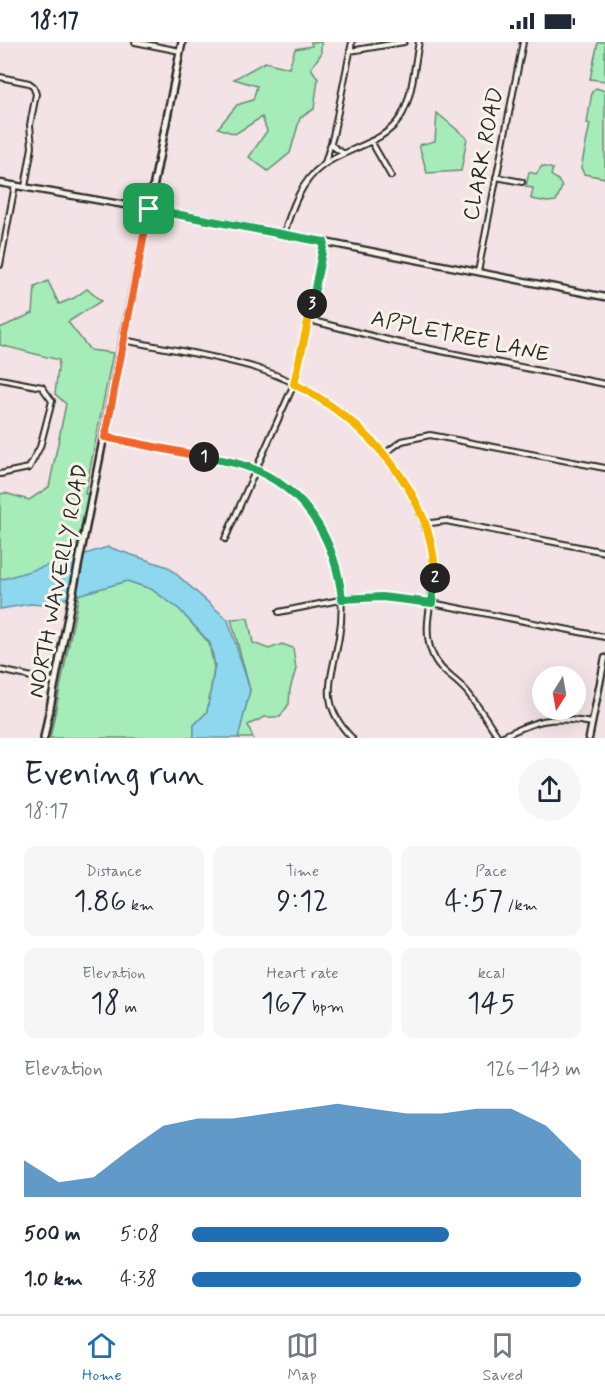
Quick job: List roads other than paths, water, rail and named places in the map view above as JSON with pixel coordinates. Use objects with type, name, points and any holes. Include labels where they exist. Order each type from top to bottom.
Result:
[{"type":"main road","name":"NORTH WAVERLY ROAD","points":[[44,738],[182,42]]},
{"type":"street","points":[[135,42],[180,51]]},
{"type":"street","points":[[324,164],[331,145],[352,42]]},
{"type":"street","points":[[350,51],[404,42]]},
{"type":"street","points":[[284,234],[298,196],[317,170],[324,164],[371,141],[390,128],[403,113],[419,42]]},
{"type":"street","name":"CLARK ROAD","points":[[478,272],[523,42]]},
{"type":"street","points":[[0,77],[33,86],[36,94],[30,125],[32,147],[25,187]]},
{"type":"street","points":[[371,141],[391,176]]},
{"type":"street","points":[[331,145],[344,154]]},
{"type":"street","points":[[496,177],[522,182]]},
{"type":"street","points":[[0,183],[284,234],[605,297]]},
{"type":"street","points":[[0,265],[15,186]]},
{"type":"street","points":[[225,539],[294,384],[324,242]]},
{"type":"street","name":"APPLETREE LANE","points":[[309,320],[396,342],[605,384]]},
{"type":"street","points":[[123,339],[244,365],[294,384],[336,408],[361,428],[384,454],[407,487],[424,524],[435,569],[427,632],[435,661],[446,674],[468,692],[498,738],[548,719],[561,718],[592,723]]},
{"type":"street","points":[[0,379],[42,387],[52,401],[36,457],[29,468],[0,474]]},
{"type":"street","points":[[384,454],[402,441],[430,435],[605,468]]},
{"type":"street","points":[[105,437],[256,470],[291,493],[320,525],[336,563],[342,599],[341,629],[328,695],[334,715],[352,738]]},
{"type":"street","points":[[424,524],[446,521],[605,552]]},
{"type":"street","points":[[279,612],[342,599],[382,597],[432,603],[605,637]]},
{"type":"street","points":[[589,738],[605,658]]},
{"type":"street","points":[[0,670],[55,682]]},
{"type":"water","points":[[108,547],[168,567],[228,620],[250,690],[238,738],[194,738],[194,725],[207,712],[215,665],[210,643],[179,609],[151,589],[127,581],[42,605],[30,604],[0,609],[0,580]]}]
